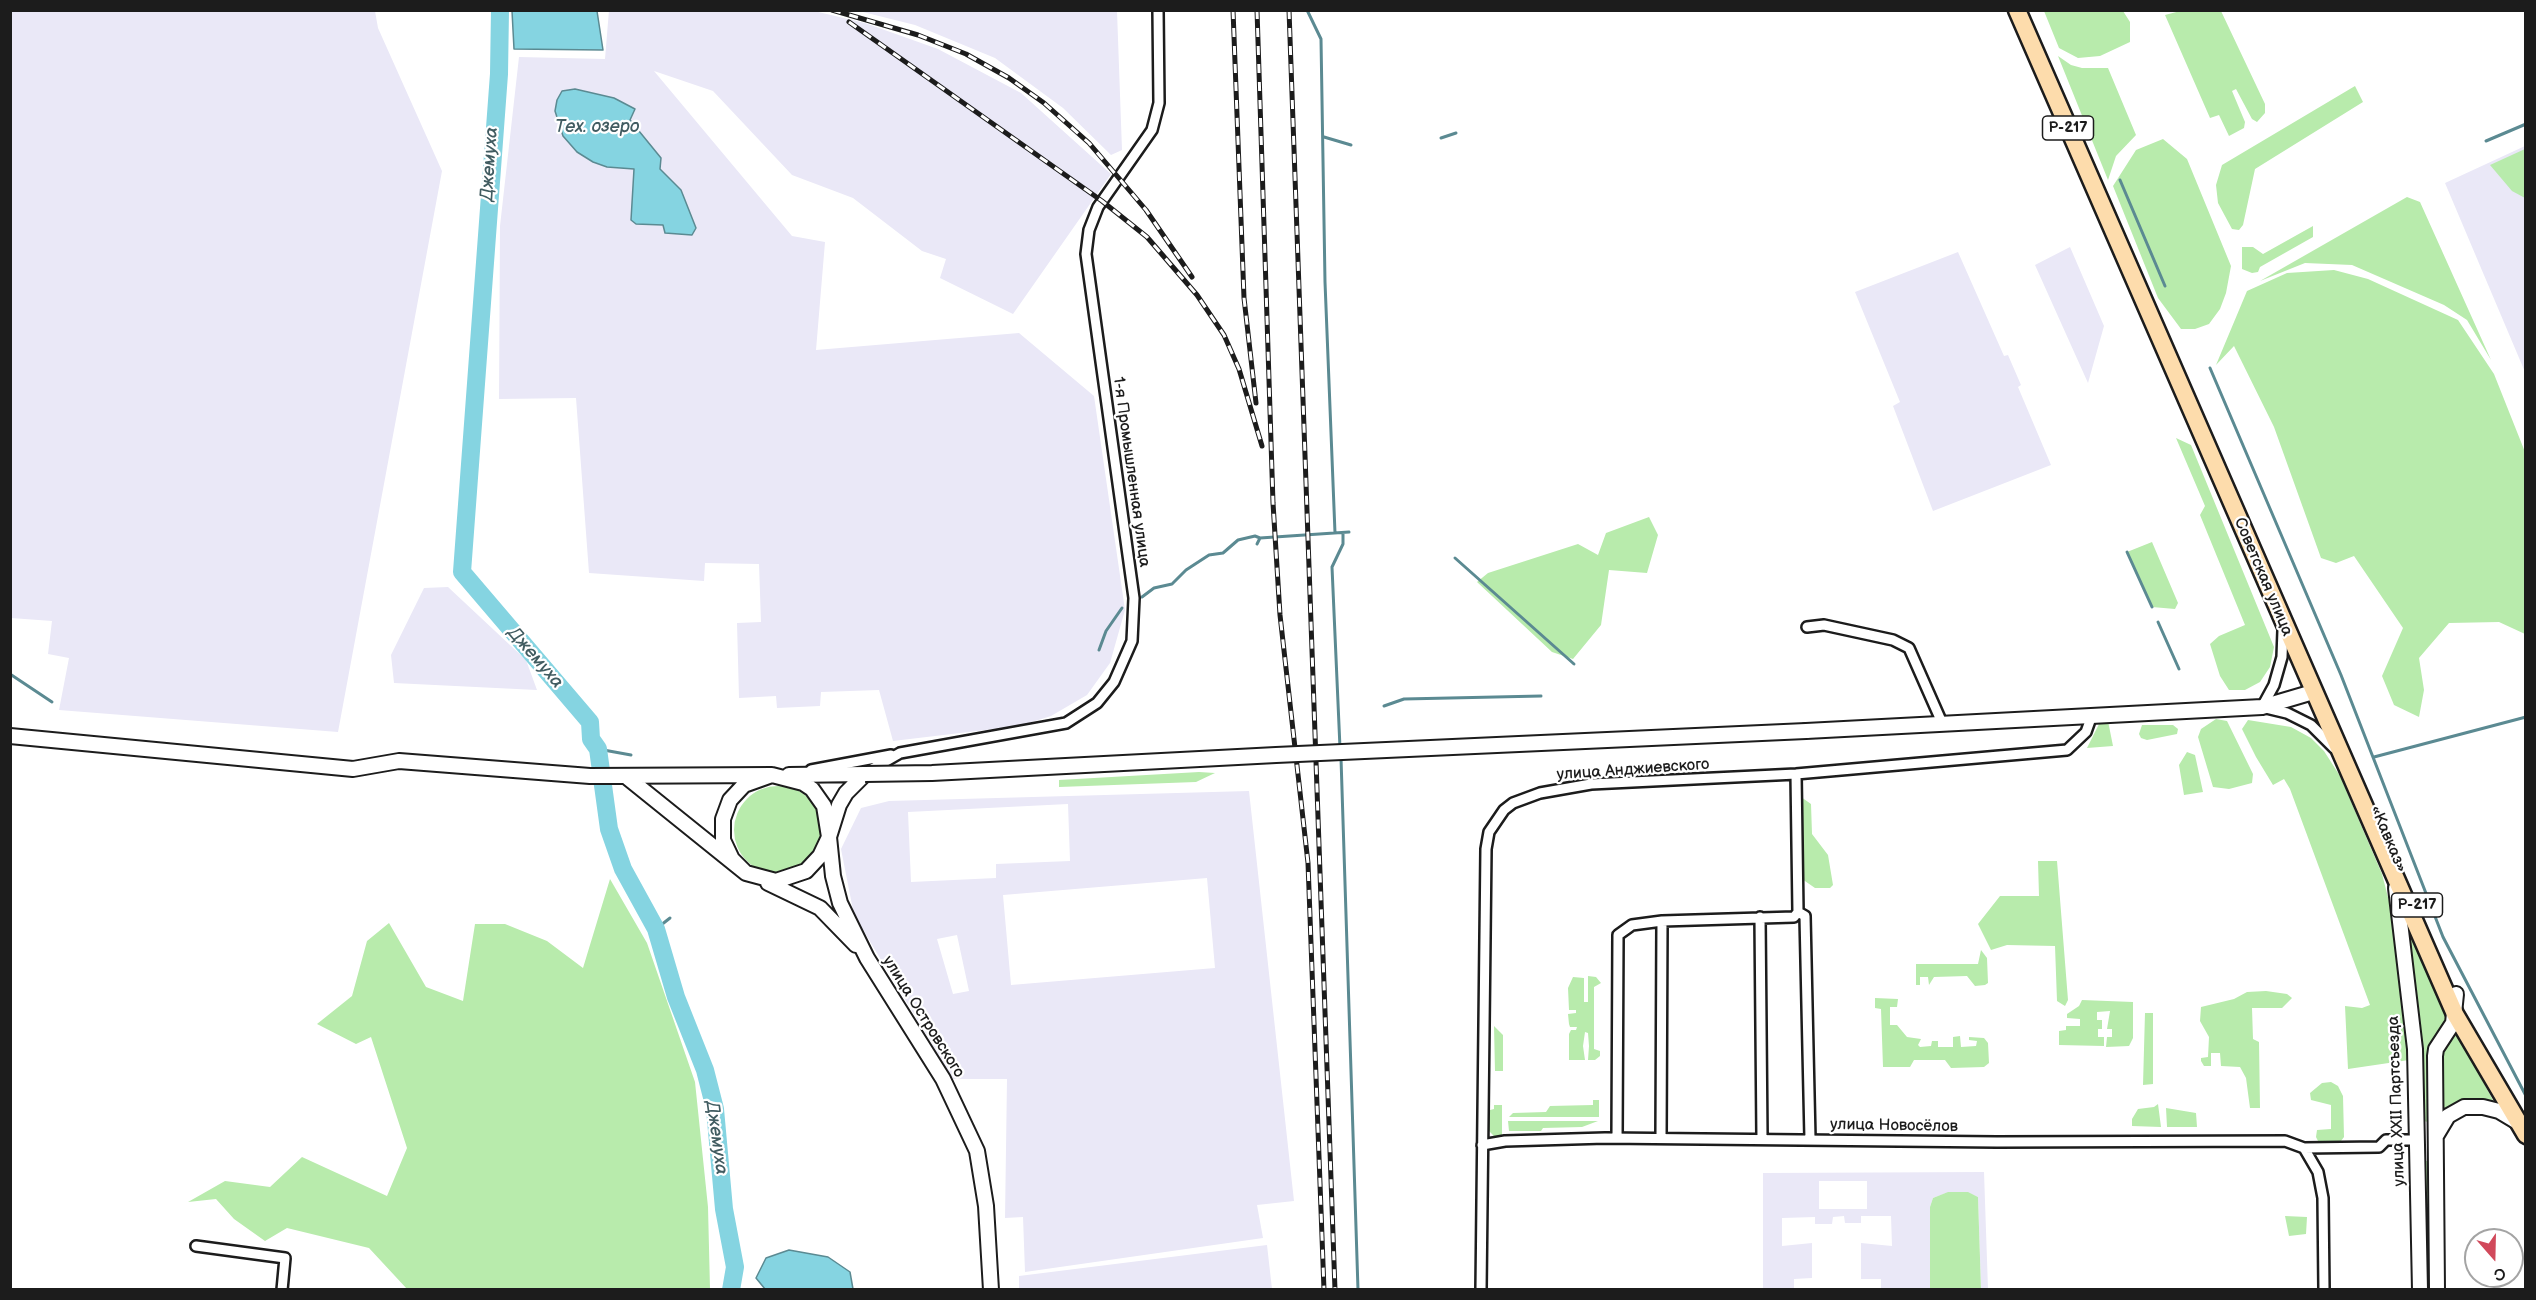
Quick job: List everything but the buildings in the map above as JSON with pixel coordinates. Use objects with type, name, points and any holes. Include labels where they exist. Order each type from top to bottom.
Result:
[{"type":"highway","name":"Советская улица","points":[[2017,10],[2338,752],[2455,1014],[2523,1123],[2526,1135]]},
{"type":"highway","name":"«Кавказ»","points":[[2313,692],[2324,696],[2465,1017],[2523,1123]]},
{"type":"street","name":"1-я Промышленная улица","points":[[865,774],[900,753],[1066,723],[1097,703],[1114,682],[1132,641],[1134,598],[1086,254],[1089,230],[1098,207],[1152,130],[1159,104],[1158,10]]},
{"type":"street","points":[[2262,707],[2274,685],[2282,657],[2284,623]]},
{"type":"street","points":[[1807,627],[1824,625],[1893,640],[1909,648],[1943,725]]},
{"type":"street","points":[[10,735],[353,769],[399,761],[625,778],[932,773],[1276,754],[2091,718],[2262,707],[2313,692]]},
{"type":"street","points":[[2262,707],[2287,713],[2311,725],[2338,752]]},
{"type":"street","name":"улица Анджиевского","points":[[1480,1290],[1486,849],[1489,832],[1495,819],[1513,803],[1540,793],[1567,787],[1796,774],[2067,750],[2086,732],[2091,718]]},
{"type":"street","points":[[777,775],[803,783],[818,797],[827,816],[829,837],[814,864],[797,876],[776,881],[751,875],[726,850],[723,819],[736,792],[753,780],[777,775],[900,753]]},
{"type":"street","name":"улица Островского","points":[[865,774],[846,793],[839,805],[829,837],[833,876],[840,903],[867,958],[943,1078],[977,1151],[986,1206],[991,1290]]},
{"type":"street","points":[[1617,1138],[1618,935],[1632,925],[1662,921],[1794,917],[1798,912],[1796,774]]},
{"type":"street","points":[[625,778],[751,875],[820,908],[867,958]]},
{"type":"street","name":"улица XXII Партсъезда","points":[[2395,876],[2415,1049],[2420,1290]]},
{"type":"street","points":[[1798,912],[1805,916],[1810,1139]]},
{"type":"street","points":[[1760,917],[1762,1139]]},
{"type":"street","points":[[1661,1138],[1662,921]]},
{"type":"street","points":[[2437,1290],[2435,1056],[2436,1049],[2453,1023],[2456,994]]},
{"type":"street","points":[[2435,1140],[2448,1116],[2464,1107],[2483,1107],[2523,1123]]},
{"type":"street","name":"улица Новосёлов","points":[[1482,1145],[1505,1141],[1661,1138],[1997,1142],[2285,1141],[2304,1148],[2379,1148],[2386,1140],[2417,1140]]},
{"type":"street","points":[[2417,1140],[2435,1140]]},
{"type":"street","points":[[2304,1148],[2313,1160],[2322,1192],[2324,1290]]},
{"type":"street","points":[[196,1246],[285,1258],[282,1290]]},
{"type":"shaded area","points":[[609,10],[814,11],[865,23],[938,49],[1021,93],[1111,174],[1013,314],[940,278],[946,259],[922,251],[853,198],[792,175],[713,91],[654,71],[792,236],[825,242],[816,350],[1019,333],[1094,396],[1125,610],[1110,663],[1087,695],[1051,716],[1019,726],[893,741],[879,690],[821,692],[820,706],[777,708],[776,696],[739,698],[737,623],[761,622],[759,564],[705,563],[704,581],[589,573],[576,398],[499,399],[500,226],[519,57],[605,59]]},
{"type":"shaded area","points":[[10,11],[375,11],[378,28],[442,171],[338,732],[59,710],[69,658],[48,654],[52,621],[11,618]]},
{"type":"shaded area","points":[[859,11],[1117,11],[1122,150],[1111,155],[1063,108],[995,58],[915,25]]},
{"type":"shaded area","points":[[2525,146],[2525,372],[2445,183]]},
{"type":"shaded area","points":[[2070,247],[2104,326],[2088,383],[2035,265]]},
{"type":"shaded area","points":[[1958,252],[2004,356],[2008,355],[2021,385],[2018,387],[2051,465],[1933,511],[1893,406],[1900,402],[1855,292]]},
{"type":"shaded area","points":[[448,587],[526,660],[537,690],[394,683],[391,655],[424,588]]},
{"type":"shaded area","points":[[1249,791],[1294,1201],[1257,1205],[1263,1238],[1025,1272],[1023,1217],[1005,1218],[1007,1079],[953,1079],[854,915],[841,849],[861,808],[889,801]],"holes":[[[1068,804],[1070,861],[996,864],[996,878],[911,882],[908,812]],[[1207,878],[1215,968],[1011,985],[1003,895]],[[957,935],[969,991],[953,994],[937,939]]]},
{"type":"shaded area","points":[[1984,1172],[1988,1289],[1981,1289],[1978,1197],[1967,1192],[1949,1192],[1933,1198],[1930,1207],[1930,1289],[1881,1289],[1881,1279],[1861,1279],[1861,1243],[1892,1246],[1891,1216],[1861,1216],[1861,1223],[1845,1223],[1844,1216],[1833,1217],[1832,1224],[1815,1224],[1815,1217],[1782,1218],[1782,1246],[1812,1243],[1812,1278],[1794,1279],[1794,1289],[1763,1290],[1763,1173]],"holes":[[[1819,1181],[1867,1181],[1867,1209],[1819,1209]]]},
{"type":"shaded area","points":[[1267,1245],[1272,1289],[1019,1289],[1019,1276]]},
{"type":"green space","points":[[2184,10],[2221,11],[2265,104],[2265,113],[2257,122],[2252,119],[2236,89],[2232,91],[2245,122],[2244,128],[2229,136],[2219,115],[2210,118],[2165,15]]},
{"type":"green space","points":[[2044,11],[2123,11],[2130,22],[2130,42],[2100,56],[2078,58],[2059,48]]},
{"type":"green space","points":[[2058,56],[2071,65],[2082,68],[2108,68],[2136,135],[2116,156],[2108,180]]},
{"type":"green space","points":[[2355,86],[2363,102],[2255,169],[2243,225],[2239,230],[2232,229],[2218,203],[2216,185],[2222,165]]},
{"type":"green space","points":[[2163,139],[2187,159],[2231,266],[2226,293],[2220,309],[2209,324],[2195,329],[2181,329],[2158,298],[2113,186],[2136,150]]},
{"type":"green space","points":[[2525,149],[2525,198],[2512,191],[2490,165]]},
{"type":"green space","points":[[2407,197],[2420,202],[2491,360],[2467,320],[2444,305],[2352,265],[2305,263],[2260,281]]},
{"type":"green space","points":[[2313,226],[2313,237],[2260,267],[2258,272],[2252,273],[2242,269],[2242,247],[2253,247],[2263,254]]},
{"type":"green space","points":[[2334,270],[2368,279],[2458,320],[2494,374],[2525,452],[2525,634],[2499,622],[2449,623],[2419,658],[2424,690],[2419,717],[2394,705],[2382,676],[2403,628],[2354,556],[2336,563],[2321,558],[2274,427],[2234,346],[2216,365],[2247,291],[2287,273]]},
{"type":"green space","points":[[2176,438],[2191,445],[2274,647],[2270,667],[2260,682],[2245,690],[2229,690],[2220,676],[2210,644],[2219,636],[2245,625],[2200,515],[2205,506]]},
{"type":"green space","points":[[1649,517],[1658,535],[1647,573],[1609,570],[1601,625],[1573,659],[1552,652],[1477,582],[1488,573],[1578,544],[1598,555],[1606,533]]},
{"type":"green space","points":[[2152,542],[2178,603],[2175,609],[2152,607],[2127,552]]},
{"type":"green space","points":[[2216,719],[2227,721],[2253,774],[2252,783],[2229,789],[2213,787],[2198,737],[2201,729]]},
{"type":"green space","points":[[2248,720],[2291,727],[2311,738],[2324,751],[2340,776],[2382,874],[2390,905],[2399,947],[2409,1060],[2348,1069],[2345,1006],[2362,1008],[2370,1005],[2290,789],[2284,779],[2273,785],[2242,729]]},
{"type":"green space","points":[[2108,721],[2113,746],[2087,748],[2100,722]]},
{"type":"green space","points":[[2142,725],[2173,725],[2178,729],[2177,734],[2147,740],[2141,738],[2139,734]]},
{"type":"green space","points":[[2187,752],[2195,755],[2203,792],[2184,795],[2179,765]]},
{"type":"green space","points":[[1215,773],[1196,782],[1059,787],[1059,780]]},
{"type":"green space","points":[[778,786],[795,790],[809,799],[818,813],[822,830],[818,847],[809,861],[795,870],[778,874],[761,870],[747,861],[738,847],[734,830],[738,813],[747,799],[761,790]]},
{"type":"green space","points":[[1801,797],[1811,804],[1812,834],[1828,855],[1833,885],[1830,888],[1815,888],[1802,879]]},
{"type":"green space","points":[[2038,861],[2057,861],[2068,1000],[2065,1006],[2057,1001],[2055,946],[2007,945],[1991,950],[1978,924],[2000,896],[2039,896]]},
{"type":"green space","points":[[610,879],[647,943],[695,1082],[708,1207],[710,1289],[407,1289],[369,1248],[287,1228],[265,1241],[234,1219],[216,1199],[188,1202],[225,1181],[270,1187],[302,1157],[387,1196],[407,1148],[371,1037],[356,1044],[317,1024],[352,996],[367,941],[389,923],[426,987],[463,1001],[475,924],[505,924],[547,941],[583,968]]},
{"type":"green space","points":[[2409,923],[2448,1020],[2428,1122],[2424,1121]]},
{"type":"green space","points":[[1981,950],[1987,958],[1988,983],[1985,985],[1975,986],[1967,976],[1934,977],[1929,985],[1928,977],[1920,977],[1920,985],[1916,985],[1916,964],[1978,964]]},
{"type":"green space","points":[[1588,976],[1596,977],[1601,983],[1594,987],[1594,1049],[1600,1051],[1600,1056],[1595,1060],[1588,1060],[1588,1033],[1585,1032],[1583,1046],[1585,1060],[1569,1060],[1569,1034],[1577,1027],[1570,1027],[1569,1024],[1568,1014],[1576,1013],[1576,1010],[1569,1010],[1568,988],[1573,977],[1584,978],[1584,1002],[1588,1002]]},
{"type":"green space","points":[[2266,991],[2287,994],[2292,998],[2282,1008],[2252,1008],[2253,1039],[2259,1042],[2260,1108],[2250,1108],[2246,1078],[2240,1067],[2221,1066],[2220,1053],[2211,1053],[2211,1066],[2204,1066],[2201,1061],[2201,1058],[2208,1057],[2209,1037],[2200,1021],[2201,1007],[2234,999],[2247,992]]},
{"type":"green space","points":[[1875,998],[1898,999],[1897,1007],[1890,1007],[1890,1025],[1897,1025],[1907,1037],[1921,1039],[1918,1045],[1920,1047],[1931,1046],[1932,1041],[1938,1041],[1938,1047],[1953,1047],[1953,1037],[1960,1036],[1961,1047],[1976,1046],[1977,1041],[1969,1040],[1969,1037],[1984,1038],[1988,1043],[1989,1063],[1984,1067],[1951,1068],[1945,1060],[1914,1060],[1910,1067],[1883,1067],[1881,1009],[1875,1008]]},
{"type":"green space","points":[[2082,1000],[2133,1002],[2133,1038],[2129,1046],[2106,1047],[2107,1037],[2112,1037],[2112,1029],[2107,1029],[2110,1011],[2097,1012],[2097,1020],[2102,1020],[2102,1029],[2098,1029],[2098,1037],[2104,1037],[2104,1046],[2059,1045],[2059,1031],[2066,1030],[2066,1026],[2080,1026],[2080,1019],[2067,1018],[2067,1014],[2079,1006]]},
{"type":"green space","points":[[2145,1013],[2153,1013],[2153,1084],[2143,1085]]},
{"type":"green space","points":[[1494,1026],[1503,1035],[1503,1071],[1495,1071]]},
{"type":"green space","points":[[2456,1032],[2494,1102],[2476,1099],[2457,1105],[2443,1115],[2441,1052]]},
{"type":"green space","points":[[2331,1082],[2338,1086],[2343,1096],[2344,1137],[2338,1145],[2320,1145],[2316,1137],[2317,1130],[2331,1129],[2331,1105],[2311,1100],[2310,1093],[2322,1083]]},
{"type":"green space","points":[[1593,1100],[1599,1100],[1599,1117],[1509,1117],[1513,1113],[1546,1112],[1550,1106],[1593,1105]]},
{"type":"green space","points":[[2158,1104],[2161,1127],[2132,1126],[2132,1119],[2138,1109],[2154,1107]]},
{"type":"green space","points":[[1494,1105],[1502,1105],[1502,1136],[1494,1136],[1487,1129],[1486,1111],[1494,1109]]},
{"type":"green space","points":[[2166,1108],[2196,1113],[2197,1127],[2167,1127]]},
{"type":"green space","points":[[1508,1121],[1598,1121],[1582,1127],[1509,1131]]},
{"type":"green space","points":[[2423,1161],[2429,1161],[2432,1289],[2425,1289]]},
{"type":"green space","points":[[1948,1192],[1968,1192],[1978,1197],[1981,1289],[1930,1289],[1930,1207],[1933,1198]]},
{"type":"green space","points":[[2285,1216],[2307,1217],[2306,1234],[2289,1236]]},
{"type":"water","points":[[512,11],[597,11],[603,50],[514,49]]},
{"type":"water","name":"Тех. озеро","points":[[575,89],[614,98],[635,109],[630,120],[661,158],[660,169],[681,190],[696,228],[692,235],[665,233],[663,225],[636,224],[631,220],[634,169],[607,167],[593,162],[577,152],[563,136],[555,111],[557,100],[562,91]]},
{"type":"water","points":[[789,1250],[828,1257],[850,1272],[853,1289],[765,1289],[756,1278],[766,1258]]},
{"type":"waterway","name":"Джемуха","points":[[500,10],[499,74],[462,572],[590,722],[591,739],[598,749],[609,829],[623,869],[656,929],[676,997],[705,1070],[715,1109],[724,1209],[735,1267],[731,1290]]},
{"type":"waterway","points":[[1307,10],[1321,39],[1325,282],[1335,533]]},
{"type":"waterway","points":[[2486,141],[2526,124]]},
{"type":"waterway","points":[[1441,138],[1456,133]]},
{"type":"waterway","points":[[1324,137],[1351,145]]},
{"type":"waterway","points":[[2120,180],[2165,286]]},
{"type":"waterway","points":[[2210,368],[2341,675],[2443,937],[2526,1096]]},
{"type":"waterway","points":[[1257,544],[1260,538],[1349,532]]},
{"type":"waterway","points":[[1340,748],[1332,567],[1343,544],[1343,533]]},
{"type":"waterway","points":[[1142,597],[1154,588],[1172,584],[1186,570],[1209,555],[1223,553],[1238,540],[1255,536],[1260,538]]},
{"type":"waterway","points":[[2127,552],[2152,607]]},
{"type":"waterway","points":[[1455,558],[1574,664]]},
{"type":"waterway","points":[[1099,650],[1106,631],[1122,608]]},
{"type":"waterway","points":[[2158,622],[2179,669]]},
{"type":"waterway","points":[[10,674],[52,702]]},
{"type":"waterway","points":[[1384,706],[1404,699],[1541,696]]},
{"type":"waterway","points":[[2374,757],[2526,717]]},
{"type":"waterway","points":[[598,749],[631,755]]},
{"type":"waterway","points":[[1341,758],[1358,1290]]},
{"type":"waterway","points":[[656,929],[670,918]]},
{"type":"railway","points":[[832,10],[918,35],[966,54],[1009,78],[1044,103],[1089,143],[1146,210],[1192,277]]},
{"type":"railway","points":[[1233,10],[1244,298],[1256,403]]},
{"type":"railway","points":[[1257,10],[1273,503],[1280,615],[1308,863],[1324,1290]]},
{"type":"railway","points":[[1289,10],[1335,1290]]},
{"type":"railway","points":[[849,22],[1102,201],[1147,237],[1197,295],[1224,335],[1239,369],[1262,446]]}]
